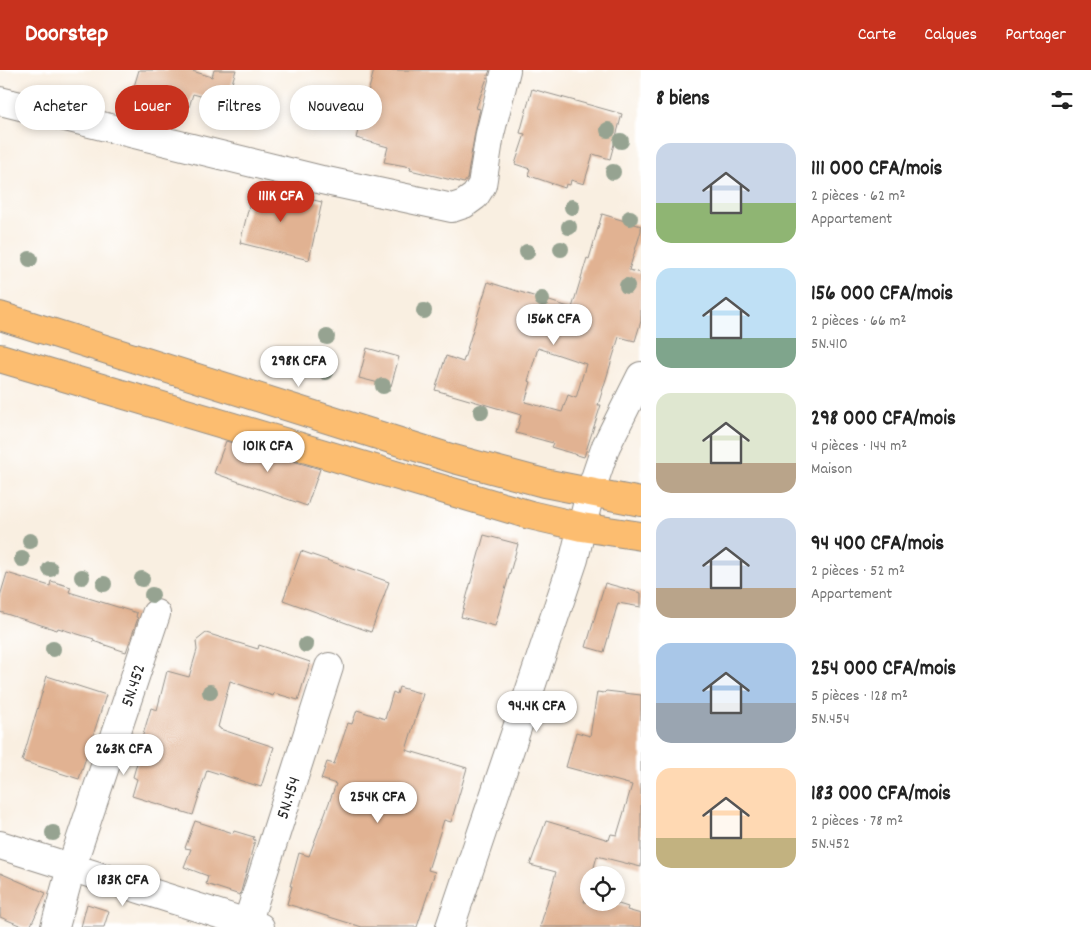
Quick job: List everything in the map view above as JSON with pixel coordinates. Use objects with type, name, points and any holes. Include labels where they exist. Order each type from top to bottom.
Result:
[{"type":"main road","points":[[0,316],[454,459],[544,483],[641,502]]},
{"type":"main road","points":[[0,358],[522,512],[582,527],[641,536]]},
{"type":"main road","points":[[364,465],[374,434]]},
{"type":"street","points":[[0,101],[313,178],[452,208],[464,204],[475,196],[482,185],[490,134],[506,70]]},
{"type":"street","points":[[450,927],[570,568],[590,493],[606,446],[641,376]]},
{"type":"street","name":"5N.452","points":[[55,927],[71,868],[156,614]]},
{"type":"street","name":"5N.454","points":[[251,926],[329,667]]},
{"type":"street","points":[[0,846],[251,926]]},
{"type":"building","points":[[139,70],[189,70],[212,77],[214,70],[236,70],[231,85],[199,85],[199,96],[193,94],[189,107],[189,85],[134,85]]},
{"type":"building","points":[[374,70],[490,70],[476,108],[480,109],[467,179],[464,183],[410,170],[411,167],[384,162],[388,147],[356,138],[358,130],[382,130],[382,85],[370,85]]},
{"type":"building","points":[[532,89],[622,114],[610,159],[593,154],[584,184],[571,180],[570,185],[566,184],[565,188],[530,176],[528,174],[530,169],[515,164],[525,134],[520,133]]},
{"type":"building","points":[[254,186],[322,202],[309,260],[240,243]]},
{"type":"building","points":[[602,214],[641,226],[629,270],[641,273],[641,321],[635,341],[619,337],[598,405],[601,405],[584,457],[551,447],[553,443],[516,433],[521,415],[435,390],[446,356],[463,362],[488,282],[572,308],[587,258],[589,259]],"holes":[[[538,348],[586,364],[576,398],[568,395],[562,412],[525,402],[531,382],[528,381]]]},
{"type":"building","points":[[367,348],[399,357],[391,386],[359,378]]},
{"type":"building","points":[[226,441],[320,469],[307,506],[214,473]]},
{"type":"building","points":[[484,535],[518,544],[495,626],[461,617]]},
{"type":"building","points":[[301,551],[389,582],[371,632],[283,600]]},
{"type":"building","points":[[7,573],[50,586],[51,581],[71,587],[69,592],[137,613],[136,617],[138,618],[126,652],[93,641],[94,639],[58,628],[57,630],[0,612],[0,596]]},
{"type":"building","points":[[605,583],[641,593],[641,607],[618,603],[604,652],[586,647]]},
{"type":"building","points":[[206,633],[258,649],[259,645],[310,662],[298,700],[274,693],[273,696],[230,681],[218,727],[274,747],[261,787],[207,770],[193,815],[132,796],[137,779],[133,777],[141,749],[139,748],[151,708],[157,710],[167,671],[189,677],[197,650],[196,641]]},
{"type":"building","points":[[47,676],[106,695],[79,779],[22,761]]},
{"type":"building","points":[[399,687],[423,694],[406,750],[467,768],[451,822],[444,820],[428,870],[435,872],[417,927],[362,927],[287,904],[299,853],[309,856],[336,784],[321,779],[327,762],[334,764],[348,723],[352,724],[357,710],[385,719],[393,692],[397,694]]},
{"type":"building","points":[[606,691],[641,695],[641,867],[597,856],[594,866],[580,866],[580,911],[625,911],[625,906],[628,907],[627,910],[641,914],[641,927],[540,927],[556,872],[530,865],[546,821],[609,840],[611,834],[617,835],[632,785],[566,767],[576,732],[590,736],[597,692],[604,693]]},
{"type":"building","points":[[195,821],[233,833],[234,831],[254,837],[253,839],[255,840],[240,895],[206,884],[208,876],[184,867],[191,849],[185,848]]},
{"type":"building","points":[[0,873],[46,893],[30,927],[24,927],[0,917]]},
{"type":"building","points":[[87,904],[109,911],[104,927],[81,927]]}]
